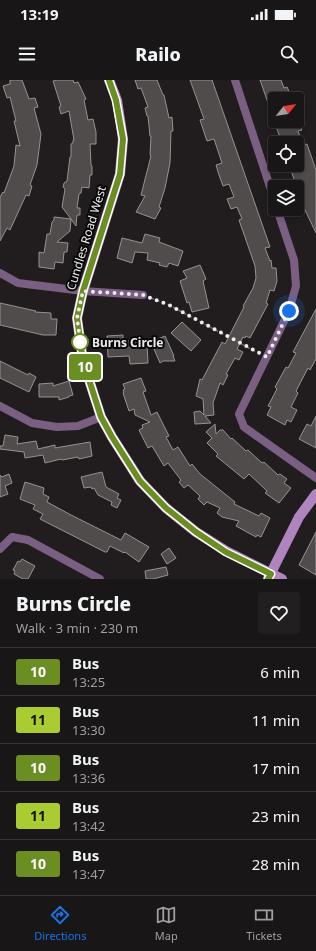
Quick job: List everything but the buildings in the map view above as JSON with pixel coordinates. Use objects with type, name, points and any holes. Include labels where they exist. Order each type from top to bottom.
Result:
[{"type":"street","name":"Cundles Road West","points":[[109,80],[116,100],[123,139],[120,174],[83,291],[77,318],[83,361],[101,417],[140,481],[166,508],[196,532],[226,552],[270,576],[282,579]]},
{"type":"street","points":[[236,80],[268,180]]},
{"type":"street","points":[[279,216],[294,260],[296,286],[289,311],[239,414],[244,428],[316,478]]},
{"type":"street","points":[[0,273],[18,283],[83,291],[143,295]]},
{"type":"street","points":[[0,406],[32,423],[57,427],[78,426],[101,417]]},
{"type":"street","points":[[270,576],[299,517],[316,494]]},
{"type":"street","points":[[0,549],[12,537],[28,540],[100,579]]},
{"type":"path","points":[[143,295],[169,305],[267,357]]},
{"type":"bus line","name":"10","points":[[109,80],[116,100],[123,139],[120,174],[83,291],[77,318],[83,361],[101,417],[140,481],[166,508],[196,532],[226,552],[271,574],[268,579]]},
{"type":"place","name":"Burns Circle","points":[[80,342]]},
{"type":"route","points":[[80,342],[81,347],[77,318],[83,291],[143,295],[169,305],[267,357],[289,311]]}]
